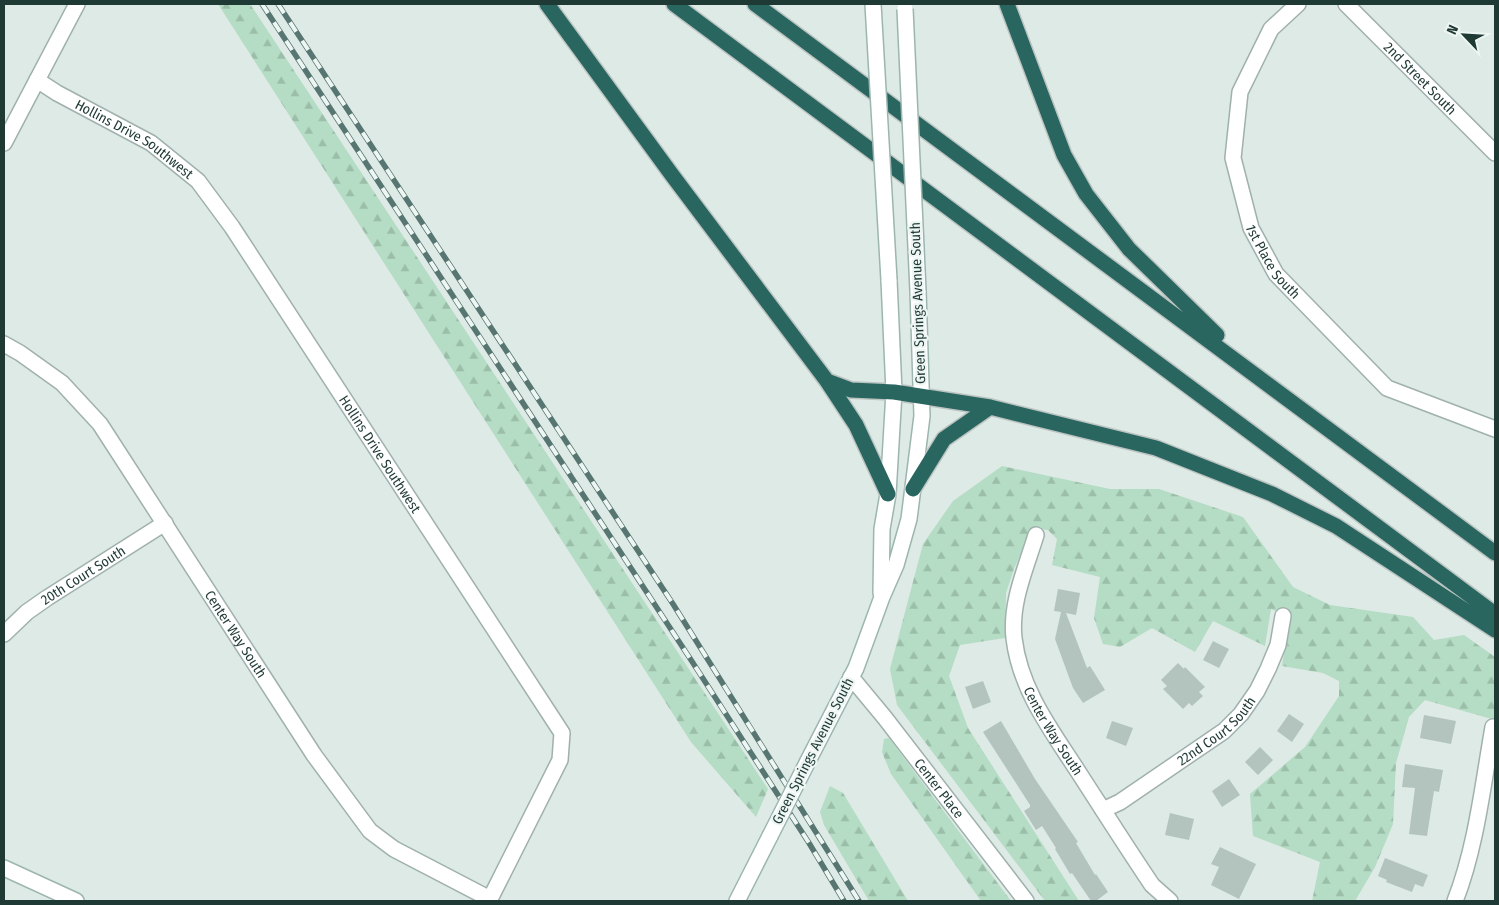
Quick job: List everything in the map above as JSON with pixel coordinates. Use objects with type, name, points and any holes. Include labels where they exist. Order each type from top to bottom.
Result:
[{"type":"highway","points":[[547,4],[672,175],[827,380],[856,425],[888,494]]},
{"type":"highway","points":[[674,4],[1495,614]]},
{"type":"highway","points":[[755,4],[1260,376],[1495,553]]},
{"type":"highway","points":[[1007,4],[1064,155],[1086,194],[1129,249],[1260,376]]},
{"type":"highway","points":[[827,380],[851,390],[894,392],[990,407],[1156,448],[1272,494],[1336,526],[1495,630]]},
{"type":"highway","points":[[913,489],[944,439],[990,407]]},
{"type":"street","points":[[4,143],[77,4]]},
{"type":"street","name":"Green Springs Avenue South","points":[[873,4],[894,392],[888,494],[882,529],[882,597]]},
{"type":"street","name":"1st Place South","points":[[1298,4],[1271,28],[1240,92],[1233,158],[1251,228],[1276,274],[1387,388],[1495,429]]},
{"type":"street","name":"2nd Street South","points":[[1346,4],[1495,153]]},
{"type":"street","name":"Green Springs Avenue South","points":[[737,901],[856,668],[896,565],[909,519],[922,416],[922,396],[905,6]]},
{"type":"street","name":"Hollins Drive Southwest","points":[[37,80],[57,93],[151,143],[198,181],[232,227],[562,733],[560,760],[490,900]]},
{"type":"street","name":"Center Way South","points":[[4,344],[62,383],[100,424],[166,523],[314,755],[370,831],[394,849],[490,900]]},
{"type":"street","name":"20th Court South","points":[[4,634],[27,612],[47,598],[166,523]]},
{"type":"street","name":"Center Way South","points":[[1036,535],[1017,595],[1014,617],[1014,638],[1019,665],[1026,686],[1045,720],[1152,884],[1170,901]]},
{"type":"street","name":"22nd Court South","points":[[1103,810],[1120,802],[1224,731],[1241,714],[1257,691],[1268,669],[1278,645],[1283,616]]},
{"type":"street","name":"Center Place","points":[[851,678],[885,718],[1026,901]]},
{"type":"street","points":[[1455,901],[1469,858],[1493,727]]},
{"type":"street","points":[[4,868],[67,899]]},
{"type":"green space","points":[[218,4],[250,4],[768,789],[756,817],[691,742]]},
{"type":"green space","points":[[1002,466],[1110,489],[1159,489],[1243,517],[1293,587],[1330,605],[1413,617],[1434,640],[1464,635],[1495,657],[1495,720],[1425,700],[1409,717],[1396,763],[1393,824],[1375,867],[1355,901],[1312,901],[1320,862],[1253,836],[1250,794],[1305,747],[1339,696],[1339,681],[1323,673],[1282,666],[1289,617],[1271,609],[1265,646],[1213,621],[1195,652],[1152,628],[1120,647],[1103,644],[1094,618],[1100,577],[1052,565],[1057,539],[1048,530],[1032,528],[1006,593],[1005,638],[960,645],[949,676],[968,728],[1079,901],[1045,901],[897,705],[890,669],[923,544],[953,501]]},
{"type":"green space","points":[[889,738],[1011,901],[981,901],[891,774],[882,752],[884,739]]},
{"type":"green space","points":[[830,786],[843,793],[908,901],[869,901],[824,825],[820,812]]},
{"type":"building","points":[[1058,589],[1080,593],[1076,615],[1066,613],[1087,668],[1090,666],[1105,690],[1083,703],[1073,688],[1055,639],[1061,612],[1054,611]]},
{"type":"building","points":[[1213,641],[1229,649],[1219,668],[1203,660]]},
{"type":"building","points":[[1178,663],[1184,669],[1185,667],[1205,687],[1199,692],[1203,696],[1192,706],[1189,703],[1183,709],[1163,689],[1167,686],[1161,680]]},
{"type":"building","points":[[983,681],[991,702],[973,709],[965,687]]},
{"type":"building","points":[[1289,714],[1304,724],[1292,742],[1277,731]]},
{"type":"building","points":[[1424,715],[1456,721],[1451,744],[1420,738]]},
{"type":"building","points":[[1001,721],[1035,779],[1078,842],[1076,843],[1095,875],[1108,892],[1096,901],[1091,901],[1072,873],[1070,874],[1042,826],[1036,830],[1024,811],[1030,805],[983,732]]},
{"type":"building","points":[[1112,721],[1133,728],[1126,746],[1106,738]]},
{"type":"building","points":[[1260,747],[1273,760],[1258,775],[1245,762]]},
{"type":"building","points":[[1405,764],[1443,770],[1439,792],[1434,791],[1427,836],[1409,834],[1415,788],[1402,787]]},
{"type":"building","points":[[1229,779],[1240,795],[1222,807],[1212,791]]},
{"type":"building","points":[[1170,813],[1194,819],[1189,840],[1165,835]]},
{"type":"building","points":[[1220,847],[1256,864],[1239,899],[1211,885],[1219,867],[1211,864]]},
{"type":"building","points":[[1385,858],[1428,875],[1423,887],[1415,884],[1412,892],[1386,882],[1387,880],[1378,876]]},
{"type":"railway","points":[[262,4],[693,663],[809,843],[844,901]]},
{"type":"railway","points":[[278,4],[673,604],[859,901]]}]
